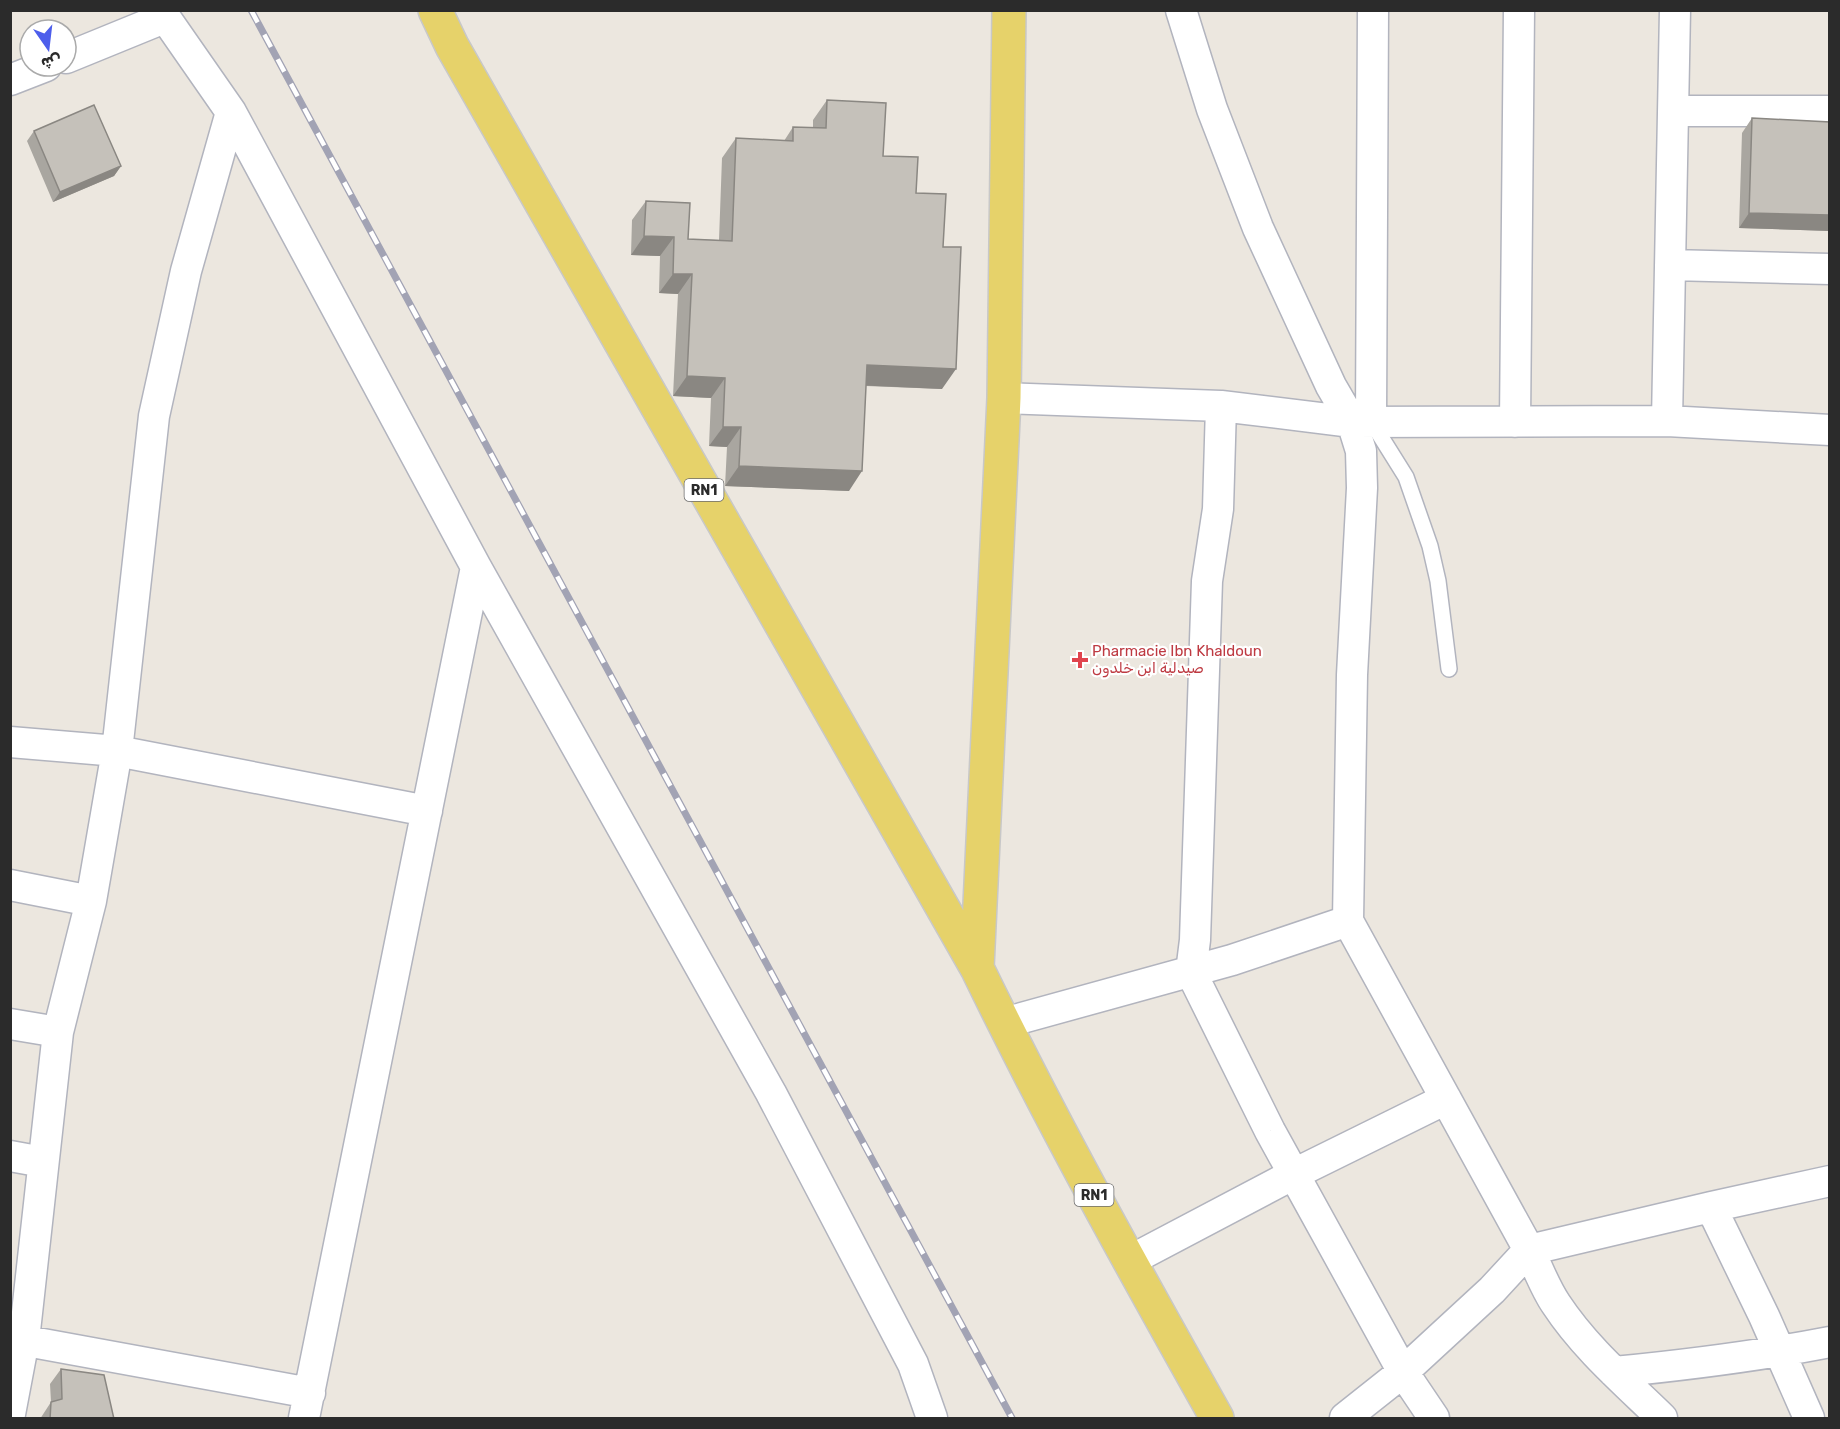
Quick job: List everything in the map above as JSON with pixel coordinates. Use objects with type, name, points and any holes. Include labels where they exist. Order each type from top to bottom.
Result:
[{"type":"main road","name":"RN1","points":[[435,10],[452,46],[977,968],[1129,1261],[1217,1419]]},
{"type":"main road","points":[[977,968],[1004,398],[1009,10]]},
{"type":"street","points":[[1181,10],[1212,109],[1258,228],[1331,386],[1361,421]]},
{"type":"street","points":[[1373,10],[1361,421],[1362,488],[1352,675],[1348,921],[1529,1250],[1555,1302],[1576,1332],[1662,1419]]},
{"type":"street","points":[[1515,422],[1519,10]]},
{"type":"street","points":[[1667,421],[1675,10]]},
{"type":"street","points":[[78,52],[162,14],[231,112],[476,567],[771,1093],[913,1364],[932,1419]]},
{"type":"street","points":[[1673,111],[1830,111]]},
{"type":"street","points":[[10,1414],[17,1339],[44,1161],[58,1032],[91,901],[117,751],[154,416],[186,271],[231,112]]},
{"type":"street","points":[[1670,265],[1830,269]]},
{"type":"street","points":[[1004,398],[1221,406],[1361,421],[1667,421],[1830,430]]},
{"type":"street","points":[[1221,406],[1218,509],[1207,581],[1195,940],[1191,972],[1270,1131],[1403,1372],[1434,1419]]},
{"type":"street","points":[[17,1339],[307,1406],[476,567]]},
{"type":"street","points":[[10,742],[117,751],[427,811]]},
{"type":"street","points":[[10,885],[91,901]]},
{"type":"street","points":[[1004,1023],[1232,960],[1348,921]]},
{"type":"street","points":[[10,1024],[58,1032]]},
{"type":"street","points":[[1129,1261],[1294,1174],[1446,1099]]},
{"type":"street","points":[[10,1156],[44,1161]]},
{"type":"street","points":[[1345,1419],[1403,1372],[1492,1290],[1529,1250],[1830,1181]]},
{"type":"street","points":[[1711,1207],[1809,1419]]},
{"type":"street","points":[[1614,1372],[1691,1365],[1830,1342]]},
{"type":"lane","points":[[1361,421],[1406,477],[1430,546],[1438,581],[1449,669]]},
{"type":"building","points":[[827,100],[886,103],[883,156],[918,157],[916,193],[946,194],[943,247],[961,247],[956,369],[867,365],[862,471],[739,466],[741,427],[723,427],[725,378],[687,376],[692,274],[673,274],[674,237],[644,236],[646,201],[690,203],[688,239],[732,241],[736,138],[793,141],[793,127],[826,128]]},
{"type":"building","points":[[94,105],[121,166],[60,192],[34,131]]},
{"type":"building","points":[[1752,118],[1830,122],[1830,215],[1749,213]]},
{"type":"building","points":[[61,1369],[104,1375],[114,1419],[50,1419],[51,1402],[62,1399]]},
{"type":"railway","points":[[251,10],[1012,1418]]},
{"type":"place","name":"Pharmacie Ibn Khaldoun صيدلية ابن خلدون","points":[[1080,660]]}]
